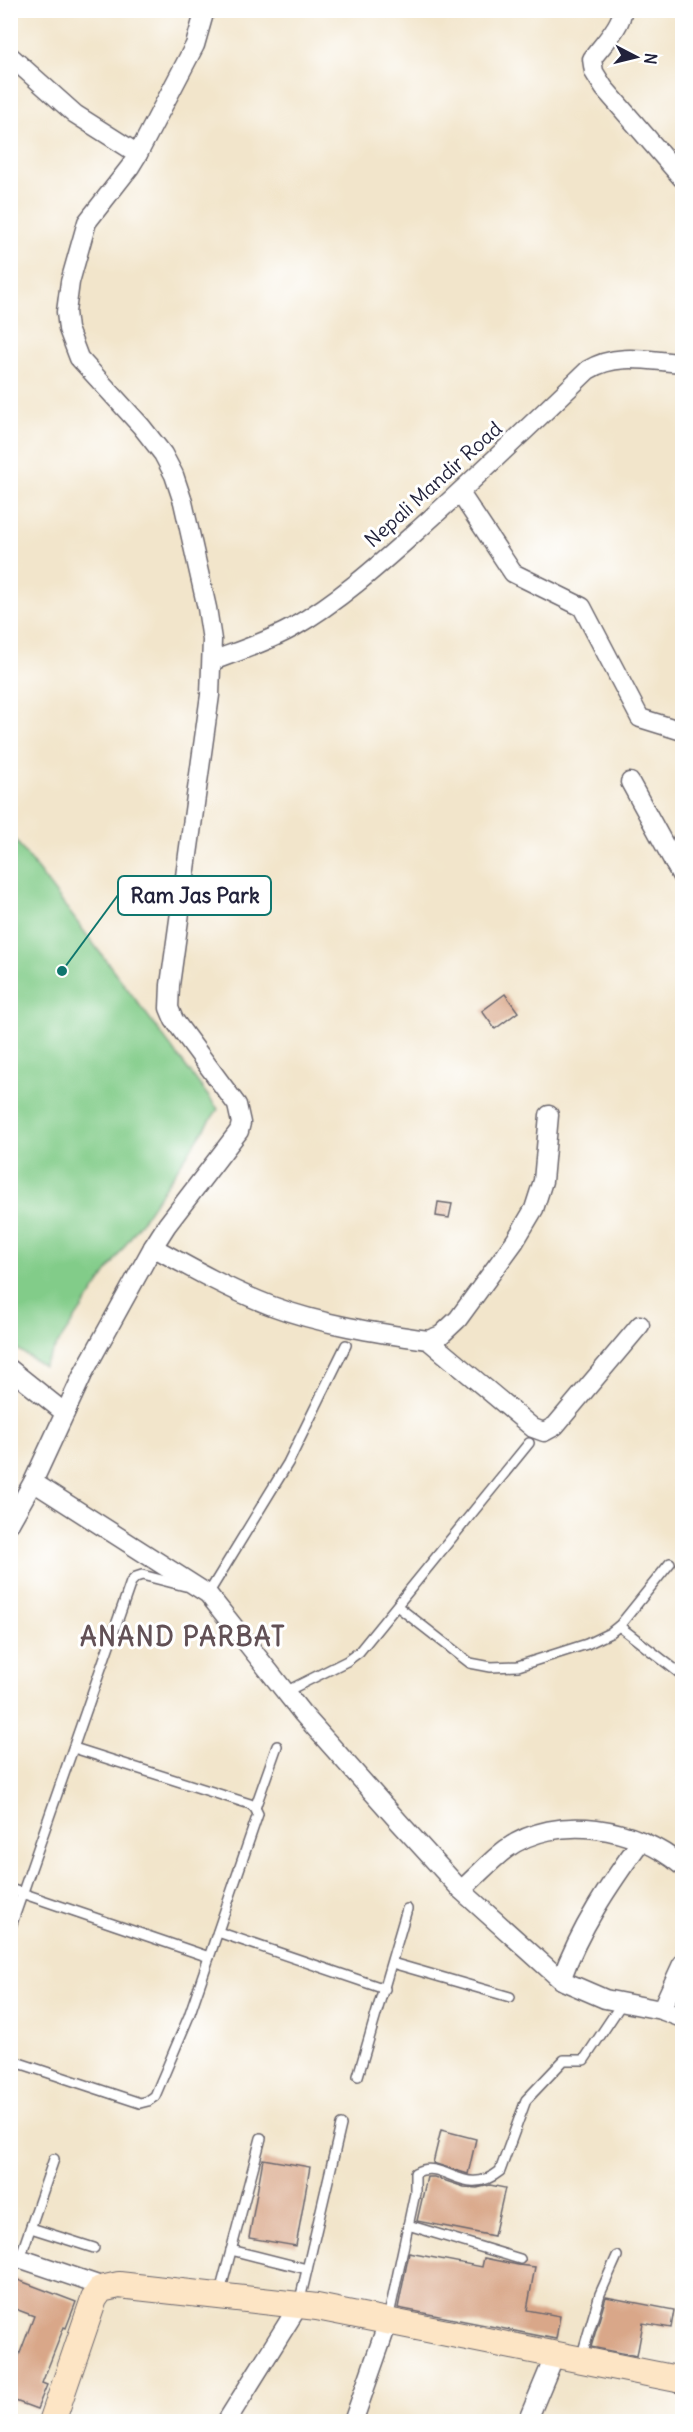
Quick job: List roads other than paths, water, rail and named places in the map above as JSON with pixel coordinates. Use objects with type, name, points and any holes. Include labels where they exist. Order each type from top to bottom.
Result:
[{"type":"street","points":[[13,1512],[33,1482],[88,1366],[153,1247],[167,1225],[239,1131],[241,1122],[237,1105],[174,1020],[169,1008],[175,945],[210,694],[212,662],[207,608],[199,566],[174,475],[164,454],[79,358],[68,329],[66,312],[70,282],[87,222],[138,154],[195,45],[205,10]]},
{"type":"street","points":[[622,10],[619,24],[592,59],[594,72],[604,87],[682,178]]},
{"type":"street","points":[[10,56],[75,114],[138,154]]},
{"type":"street","name":"Nepali Mandir Road","points":[[212,662],[267,640],[321,610],[390,555],[459,493],[588,370],[602,361],[624,359],[682,363]]},
{"type":"street","points":[[459,493],[513,573],[582,607],[640,718],[682,731]]},
{"type":"street","points":[[630,782],[678,870]]},
{"type":"street","points":[[678,870],[682,841]]},
{"type":"street","points":[[428,1340],[441,1335],[458,1319],[534,1209],[543,1181],[549,1115]]},
{"type":"street","points":[[153,1247],[209,1278],[272,1306],[322,1322],[428,1340],[533,1428],[544,1432],[555,1426],[640,1325]]},
{"type":"street","points":[[10,1369],[65,1413]]},
{"type":"street","points":[[33,1482],[205,1592],[285,1692],[461,1890],[561,1980],[605,2000],[661,2010],[682,2018]]},
{"type":"street","points":[[461,1890],[506,1849],[525,1838],[563,1829],[607,1830],[658,1849],[682,1866]]},
{"type":"street","points":[[561,1980],[572,1949],[598,1902],[641,1841]]},
{"type":"street","points":[[661,2010],[682,1964]]},
{"type":"street","points":[[15,2256],[104,2287],[119,2285],[299,2305],[682,2380]]},
{"type":"street","points":[[52,2421],[94,2299],[104,2287]]},
{"type":"street","points":[[226,2421],[299,2305]]},
{"type":"street","points":[[353,2421],[388,2322]]},
{"type":"street","points":[[527,2421],[555,2355]]},
{"type":"lane","points":[[10,1929],[131,1582],[142,1575],[205,1592],[288,1463],[346,1345]]},
{"type":"lane","points":[[285,1692],[347,1661],[359,1652],[529,1443]]},
{"type":"lane","points":[[397,1605],[470,1663],[491,1667],[518,1666],[587,1644],[610,1634],[670,1563]]},
{"type":"lane","points":[[619,1626],[682,1675]]},
{"type":"lane","points":[[255,1808],[277,1746]]},
{"type":"lane","points":[[10,2060],[140,2103],[148,2102],[155,2096],[189,2016],[258,1814],[250,1804],[74,1748]]},
{"type":"lane","points":[[10,1889],[209,1957]]},
{"type":"lane","points":[[358,2076],[407,1909]]},
{"type":"lane","points":[[218,1932],[385,1989]]},
{"type":"lane","points":[[392,1964],[510,1997]]},
{"type":"lane","points":[[388,2322],[415,2193],[415,2173],[429,2169],[478,2182],[500,2171],[526,2100],[564,2060],[584,2060],[622,2003]]},
{"type":"lane","points":[[299,2305],[341,2126]]},
{"type":"lane","points":[[219,2296],[261,2139]]},
{"type":"lane","points":[[15,2256],[31,2228],[54,2159]]},
{"type":"lane","points":[[408,2225],[520,2259]]},
{"type":"lane","points":[[31,2228],[94,2248]]},
{"type":"lane","points":[[231,2250],[307,2270]]},
{"type":"lane","points":[[580,2360],[600,2294],[617,2256]]},
{"type":"place","name":"Ram Jas Park","points":[[62,971]]},
{"type":"district","name":"ANAND PARBAT","points":[[183,1636]]}]
